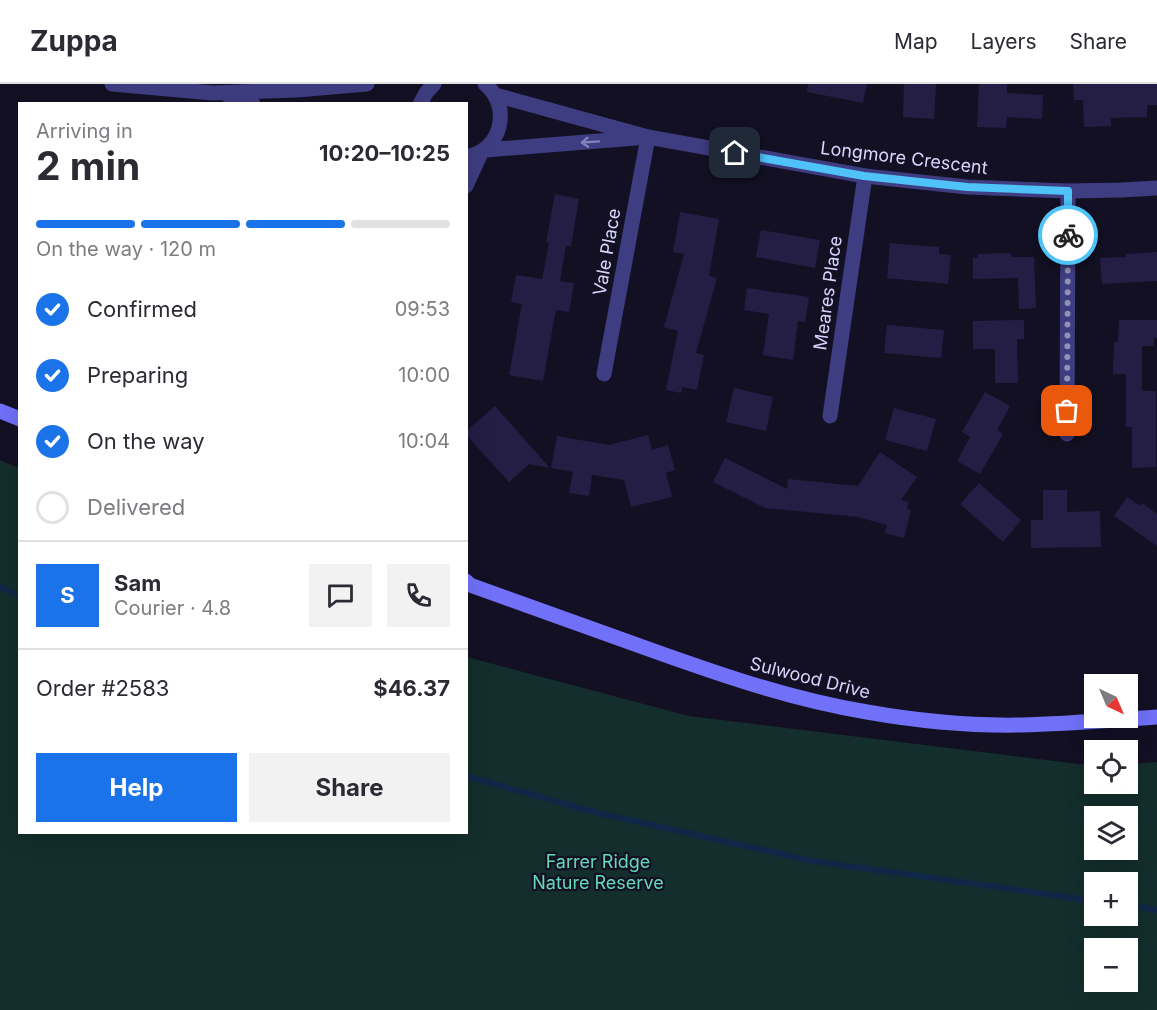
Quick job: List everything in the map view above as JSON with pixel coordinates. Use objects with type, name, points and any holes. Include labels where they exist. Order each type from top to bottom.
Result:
[{"type":"main road","points":[[0,411],[18,418]]},
{"type":"main road","name":"Sulwood Drive","points":[[468,584],[727,677],[795,697],[858,711],[922,720],[1019,725],[1157,717]]},
{"type":"street","points":[[112,84],[144,85],[213,93],[247,102]]},
{"type":"street","points":[[213,93],[297,90],[367,84]]},
{"type":"street","points":[[421,102],[434,84]]},
{"type":"street","points":[[468,180],[477,153],[492,143],[501,124],[499,104],[492,89]]},
{"type":"street","name":"Longmore Crescent","points":[[492,89],[648,137],[864,176],[967,187],[1068,191],[1157,188]]},
{"type":"street","name":"Longmore Crescent","points":[[477,153],[648,137]]},
{"type":"street","name":"Vale Place","points":[[604,374],[648,137]]},
{"type":"street","name":"Meares Place","points":[[830,416],[864,176]]},
{"type":"street","points":[[1067,434],[1068,191]]},
{"type":"green space","name":"Farrer Ridge Nature Reserve","points":[[0,460],[18,468],[18,834],[468,834],[468,657],[689,716],[1084,765],[1084,794],[1138,794],[1138,763],[1157,762],[1157,1010],[0,1010]]},
{"type":"building","points":[[808,84],[867,84],[863,103],[807,92]]},
{"type":"building","points":[[904,84],[936,84],[934,119],[903,117]]},
{"type":"building","points":[[979,84],[1007,84],[1007,93],[1043,95],[1042,119],[1007,117],[1006,128],[977,127]]},
{"type":"building","points":[[1073,84],[1157,84],[1157,105],[1147,105],[1147,117],[1111,118],[1111,126],[1084,127],[1083,100],[1074,100]]},
{"type":"building","points":[[555,194],[579,199],[571,246],[566,246],[560,281],[574,283],[569,312],[556,310],[543,381],[509,375],[522,304],[511,302],[516,275],[542,279]]},
{"type":"building","points":[[680,212],[719,219],[709,276],[717,278],[696,353],[704,355],[697,390],[682,387],[681,393],[666,390],[678,331],[664,327],[684,254],[673,252]]},
{"type":"building","points":[[761,230],[820,240],[815,268],[756,257]]},
{"type":"building","points":[[890,243],[939,247],[939,254],[951,255],[948,284],[887,278]]},
{"type":"building","points":[[1157,252],[1157,281],[1102,284],[1100,258]]},
{"type":"building","points":[[1011,253],[1011,257],[1034,257],[1036,308],[1019,309],[1018,278],[973,279],[973,258],[978,258],[977,254]]},
{"type":"building","points":[[747,288],[809,297],[805,322],[798,321],[793,360],[763,355],[769,314],[744,310]]},
{"type":"building","points":[[1024,320],[1024,339],[1017,339],[1018,383],[995,383],[995,349],[973,349],[973,321]]},
{"type":"building","points":[[1119,320],[1157,320],[1157,338],[1154,338],[1154,346],[1142,346],[1142,391],[1156,391],[1156,467],[1132,468],[1132,427],[1126,427],[1126,374],[1113,374],[1114,342],[1118,342]]},
{"type":"building","points":[[887,325],[944,330],[941,358],[884,353]]},
{"type":"building","points":[[734,388],[773,397],[766,431],[726,422]]},
{"type":"building","points":[[985,392],[1010,406],[997,430],[1003,434],[980,474],[957,461],[970,437],[962,432]]},
{"type":"building","points":[[495,406],[550,468],[529,464],[509,482],[468,437],[468,429]]},
{"type":"building","points":[[894,408],[936,419],[927,451],[885,440]]},
{"type":"building","points":[[648,435],[652,450],[668,445],[675,470],[666,473],[672,497],[631,507],[624,480],[592,475],[589,496],[569,493],[573,472],[551,468],[557,436],[609,445]]},
{"type":"building","points":[[880,452],[917,477],[901,500],[909,502],[907,509],[911,510],[904,538],[885,533],[887,525],[858,517],[765,508],[713,482],[725,458],[787,489],[788,479],[858,486]]},
{"type":"building","points":[[979,483],[1021,520],[1003,542],[960,504]]},
{"type":"building","points":[[1043,490],[1067,490],[1067,512],[1100,511],[1101,547],[1031,548],[1031,520],[1043,520]]},
{"type":"building","points":[[1127,497],[1140,506],[1142,503],[1157,514],[1157,546],[1114,516]]},
{"type":"waterway","points":[[0,587],[18,595]]},
{"type":"waterway","points":[[468,777],[598,813],[813,861],[1084,899]]},
{"type":"waterway","points":[[1138,907],[1157,910]]},
{"type":"way so far","points":[[1067,411],[1068,235]]},
{"type":"route","points":[[735,153],[864,176],[967,187],[1068,191],[1068,235]]}]
